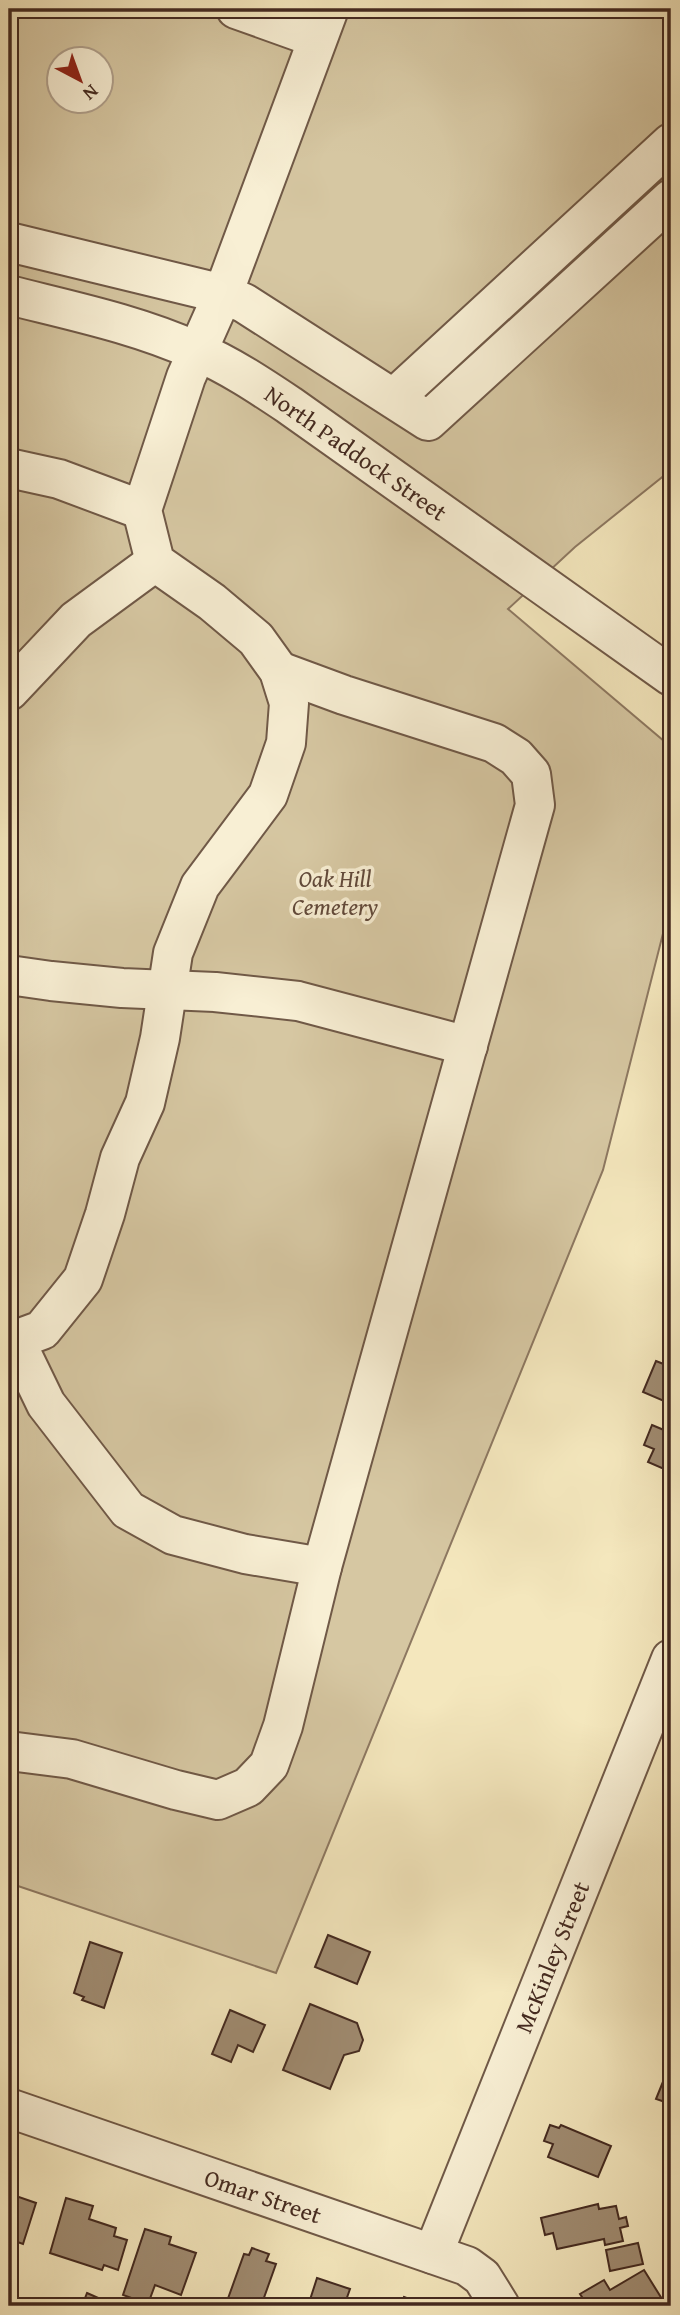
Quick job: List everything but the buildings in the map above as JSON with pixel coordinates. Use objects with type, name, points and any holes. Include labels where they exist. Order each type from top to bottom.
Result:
[{"type":"street","points":[[236,9],[323,24],[223,294],[186,377],[142,510],[155,562],[212,602],[256,639],[279,671],[289,703],[286,743],[268,795],[200,886],[173,953],[160,1038],[145,1103],[120,1158],[83,1279],[42,1330],[12,1340],[46,1404],[128,1510],[173,1535],[245,1554],[322,1567]]},
{"type":"street","points":[[394,398],[671,143]]},
{"type":"street","points":[[9,242],[223,294],[244,303],[428,421],[671,199]]},
{"type":"street","name":"North Paddock Street","points":[[9,295],[119,323],[197,351],[241,375],[289,405],[671,676]]},
{"type":"street","points":[[9,468],[59,479],[142,510]]},
{"type":"street","points":[[9,691],[75,620],[155,562]]},
{"type":"street","points":[[9,1751],[72,1759],[218,1800],[248,1787],[269,1765],[283,1726],[322,1567],[535,805],[531,775],[516,757],[494,743],[344,695],[279,671]]},
{"type":"street","points":[[9,975],[62,982],[215,992],[298,1001],[468,1046]]},
{"type":"street","name":"McKinley Street","points":[[433,2254],[671,1659]]},
{"type":"street","name":"Omar Street","points":[[9,2108],[475,2270],[488,2285],[500,2306]]},
{"type":"green space","name":"Oak Hill Cemetery","points":[[9,9],[671,9],[671,470],[575,547],[508,609],[671,747],[671,902],[603,1170],[276,1973],[9,1883]]}]
